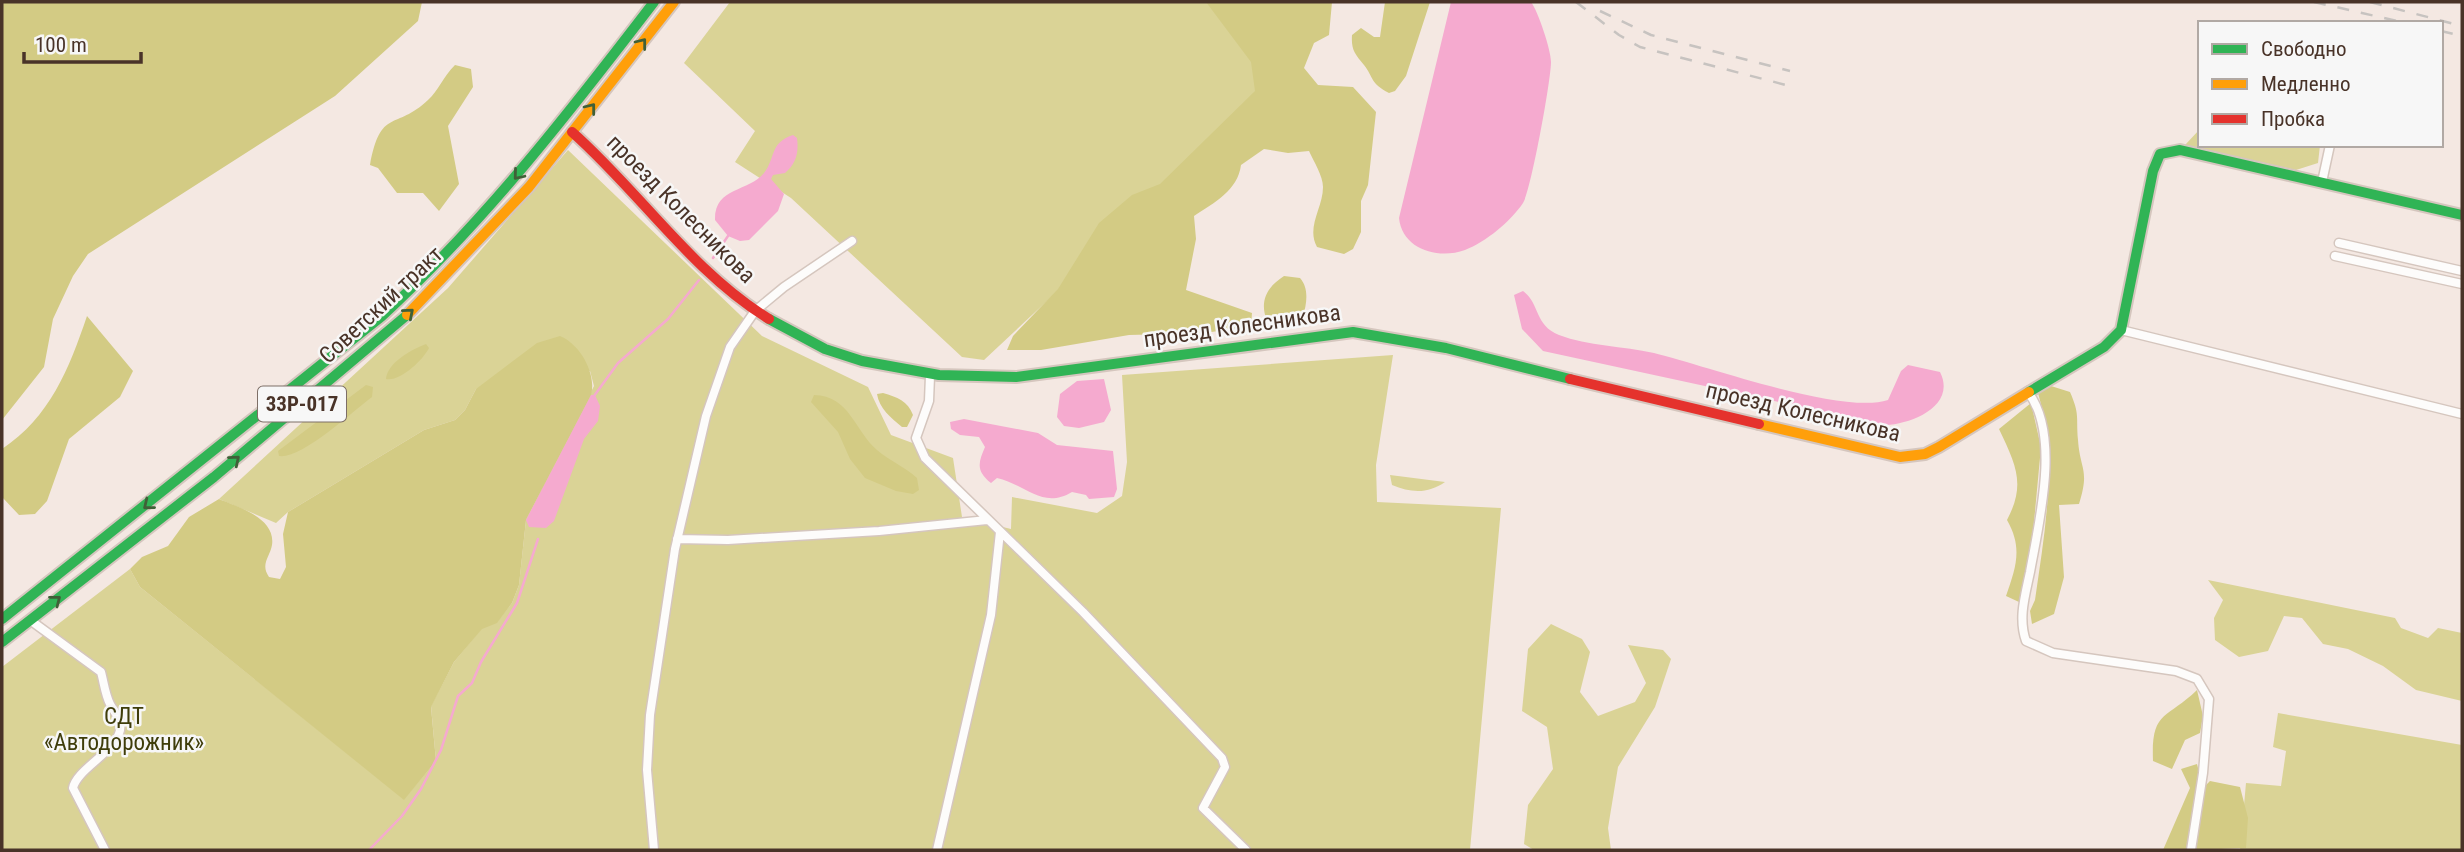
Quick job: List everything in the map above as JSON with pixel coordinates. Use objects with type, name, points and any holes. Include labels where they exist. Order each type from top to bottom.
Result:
[{"type":"main road","name":"Советский тракт","points":[[2,619],[122,526],[400,300],[503,193],[654,2]]},
{"type":"main road","name":"Советский тракт","points":[[2,642],[214,477],[417,306],[529,187],[674,2]]},
{"type":"main road","name":"проезд Колесникова","points":[[561,122],[608,162],[703,265],[755,311],[837,352],[870,363],[930,376],[1016,377],[1353,332],[1446,348],[1634,396],[1900,457],[1914,457],[1940,447],[2104,347],[2120,330]]},
{"type":"main road","points":[[2120,330],[2153,171],[2160,154],[2180,150],[2462,215]]},
{"type":"street","points":[[2322,182],[2330,147]]},
{"type":"street","points":[[654,850],[647,747],[677,539],[706,416],[730,347],[755,311],[784,287],[852,241]]},
{"type":"street","points":[[2339,243],[2462,271]]},
{"type":"street","points":[[2335,256],[2462,284]]},
{"type":"street","points":[[2120,330],[2462,414]]},
{"type":"street","points":[[930,376],[929,401],[916,438],[925,458],[1083,612],[1223,758],[1225,767],[1203,807],[1245,850]]},
{"type":"street","points":[[2028,391],[2034,400],[2046,445],[2040,514],[2020,624],[2026,641],[2053,653],[2176,671],[2197,679],[2209,699],[2203,773],[2191,850]]},
{"type":"street","points":[[677,539],[728,540],[879,531],[987,520]]},
{"type":"street","points":[[937,850],[991,615],[1000,532]]},
{"type":"street","points":[[30,620],[101,672],[106,694],[120,722],[119,734],[101,758],[76,779],[73,788],[105,850]]},
{"type":"green space","points":[[730,2],[1216,2],[1280,83],[984,360],[962,357],[791,198],[735,162],[755,131],[684,63]]},
{"type":"green space","points":[[2198,131],[2198,147],[2320,147],[2318,163],[2296,170],[2185,145]]},
{"type":"green space","name":"СДТ «Автодорожник»","points":[[568,150],[762,336],[868,387],[891,435],[953,458],[962,517],[1011,529],[1012,497],[1097,513],[1122,496],[1127,462],[1122,375],[1393,355],[1376,465],[1377,502],[1501,508],[1470,850],[2,850],[2,667],[130,569],[140,587],[404,799],[436,761],[431,706],[454,662],[482,628],[497,622],[512,603],[519,585],[526,520],[594,386],[590,371],[476,389],[465,410],[455,420],[424,430],[288,512],[276,523],[219,499],[448,288]]},
{"type":"green space","points":[[1390,475],[1445,482],[1432,489],[1413,491],[1392,485]]},
{"type":"green space","points":[[2208,580],[2395,618],[2401,628],[2428,638],[2438,628],[2462,633],[2462,701],[2416,690],[2383,666],[2348,649],[2323,644],[2302,618],[2284,616],[2268,651],[2239,657],[2215,640],[2214,618],[2223,600]]},
{"type":"green space","points":[[1551,624],[1582,639],[1590,652],[1580,692],[1598,716],[1635,702],[1646,683],[1628,645],[1663,650],[1671,659],[1655,707],[1618,767],[1608,828],[1611,850],[1534,850],[1524,844],[1528,805],[1553,769],[1547,727],[1522,711],[1528,649]]},
{"type":"green space","points":[[2278,713],[2462,745],[2462,850],[2240,850],[2246,783],[2281,786],[2286,751],[2273,747]]},
{"type":"shaded area","points":[[2,2],[422,2],[418,21],[335,96],[88,254],[73,276],[53,319],[44,367],[2,420]]},
{"type":"shaded area","points":[[1206,2],[1332,2],[1329,35],[1314,43],[1304,68],[1318,85],[1353,87],[1376,112],[1368,185],[1361,201],[1361,232],[1353,249],[1344,254],[1317,247],[1313,232],[1323,183],[1309,151],[1288,153],[1264,149],[1241,165],[1235,182],[1224,195],[1194,216],[1196,239],[1186,290],[1252,313],[1251,326],[1205,333],[1129,335],[1041,350],[1007,350],[1013,336],[1058,289],[1099,223],[1132,195],[1160,184],[1255,91],[1251,62]]},
{"type":"shaded area","points":[[1385,2],[1430,2],[1406,76],[1395,91],[1389,93],[1373,80],[1354,52],[1352,44],[1352,35],[1361,28],[1374,37],[1380,37]]},
{"type":"shaded area","points":[[1451,2],[1531,2],[1544,31],[1551,62],[1540,135],[1523,203],[1505,224],[1481,242],[1465,250],[1444,254],[1414,244],[1402,229],[1399,218]]},
{"type":"shaded area","points":[[455,65],[471,69],[473,87],[448,126],[459,184],[439,211],[423,193],[397,193],[378,168],[370,165],[374,147],[384,127],[428,100]]},
{"type":"shaded area","points":[[793,135],[798,143],[794,162],[785,173],[773,175],[771,179],[784,194],[778,211],[749,240],[740,241],[728,236],[715,220],[720,201],[758,179],[768,167],[776,147],[785,138]]},
{"type":"shaded area","points":[[1284,276],[1300,278],[1305,286],[1306,296],[1303,316],[1288,324],[1267,321],[1264,307],[1269,290]]},
{"type":"shaded area","points":[[1523,291],[1545,326],[1570,339],[1654,353],[1774,387],[1839,401],[1867,403],[1888,400],[1901,371],[1908,365],[1940,372],[1944,384],[1942,394],[1929,411],[1919,417],[1886,425],[1543,351],[1522,329],[1514,295]]},
{"type":"shaded area","points":[[87,316],[133,371],[120,397],[69,439],[47,501],[35,514],[19,515],[2,497],[2,449],[33,422],[56,390],[73,355]]},
{"type":"shaded area","points":[[560,336],[574,346],[585,361],[592,378],[591,395],[526,520],[519,585],[512,603],[497,623],[482,629],[454,662],[431,707],[436,761],[404,800],[140,587],[130,569],[142,557],[168,546],[189,517],[219,499],[254,515],[268,528],[272,545],[265,568],[269,577],[280,579],[286,567],[283,534],[288,512],[424,430],[455,420],[465,410],[476,389],[537,343]]},
{"type":"shaded area","points":[[426,344],[429,348],[416,364],[398,377],[386,379],[396,362]]},
{"type":"shaded area","points":[[1104,379],[1111,410],[1104,422],[1079,428],[1064,426],[1057,417],[1060,394],[1077,381]]},
{"type":"shaded area","points":[[366,385],[373,387],[372,397],[313,443],[289,455],[279,456],[278,451]]},
{"type":"shaded area","points":[[2051,386],[2070,392],[2073,400],[2084,483],[2079,504],[2059,505],[2064,577],[2054,614],[2032,624],[2030,611],[2035,600],[2048,496],[2047,445],[2038,393]]},
{"type":"shaded area","points":[[883,393],[908,406],[913,415],[907,427],[902,427],[883,408],[877,394]]},
{"type":"shaded area","points":[[591,395],[595,395],[600,406],[598,421],[584,439],[554,521],[546,528],[529,527],[526,520]]},
{"type":"shaded area","points":[[814,395],[836,401],[844,408],[877,450],[917,478],[919,490],[913,494],[896,491],[865,478],[850,459],[838,432],[811,402]]},
{"type":"shaded area","points":[[2031,403],[2041,447],[2033,533],[2019,602],[2006,596],[2016,558],[2015,540],[2007,520],[2013,507],[2017,485],[2014,464],[1999,429]]},
{"type":"shaded area","points":[[964,419],[1038,433],[1057,445],[1113,451],[1117,489],[1114,497],[1089,499],[1086,495],[1072,492],[1061,497],[1042,497],[997,478],[991,483],[981,471],[980,462],[985,447],[979,437],[960,435],[951,429],[950,422]]},
{"type":"shaded area","points":[[2197,690],[2203,716],[2200,733],[2185,740],[2172,769],[2153,761],[2153,745],[2158,724]]},
{"type":"shaded area","points":[[2197,764],[2199,772],[2188,850],[2163,850],[2190,788],[2181,769]]},
{"type":"shaded area","points":[[2210,781],[2240,787],[2248,818],[2246,848],[2195,850],[2205,786]]},
{"type":"waterway","points":[[713,258],[728,236]]},
{"type":"waterway","points":[[594,396],[618,363],[668,319],[699,280]]},
{"type":"waterway","points":[[369,850],[402,816],[421,789],[441,750],[458,696],[472,683],[481,662],[517,603],[538,539]]},
{"type":"railway","points":[[1576,2],[1619,35],[1640,47],[1786,85]]},
{"type":"railway","points":[[2314,2],[2397,21]]},
{"type":"railway","points":[[2370,2],[2443,21]]},
{"type":"railway","points":[[1600,11],[1651,35],[1790,71]]},
{"type":"railway","points":[[2443,21],[2462,26]]},
{"type":"railway","points":[[2443,31],[2462,36]]},
{"type":"traffic: fast","points":[[2,619],[382,316],[456,242],[525,165],[654,2]]},
{"type":"traffic: fast","points":[[2029,392],[2104,347],[2121,330],[2153,171],[2160,154],[2180,150],[2462,215]]},
{"type":"traffic: fast","points":[[2,642],[214,477],[407,315]]},
{"type":"traffic: fast","points":[[769,319],[825,349],[862,361],[939,375],[1016,377],[1353,332],[1446,348],[1570,379]]},
{"type":"traffic: slow","points":[[407,315],[529,187],[674,2]]},
{"type":"traffic: slow","points":[[1759,424],[1900,457],[1925,454],[1939,447],[2029,392]]},
{"type":"traffic: jam","points":[[572,132],[597,155],[690,255],[741,300],[769,319]]},
{"type":"traffic: jam","points":[[1570,379],[1759,424]]}]
